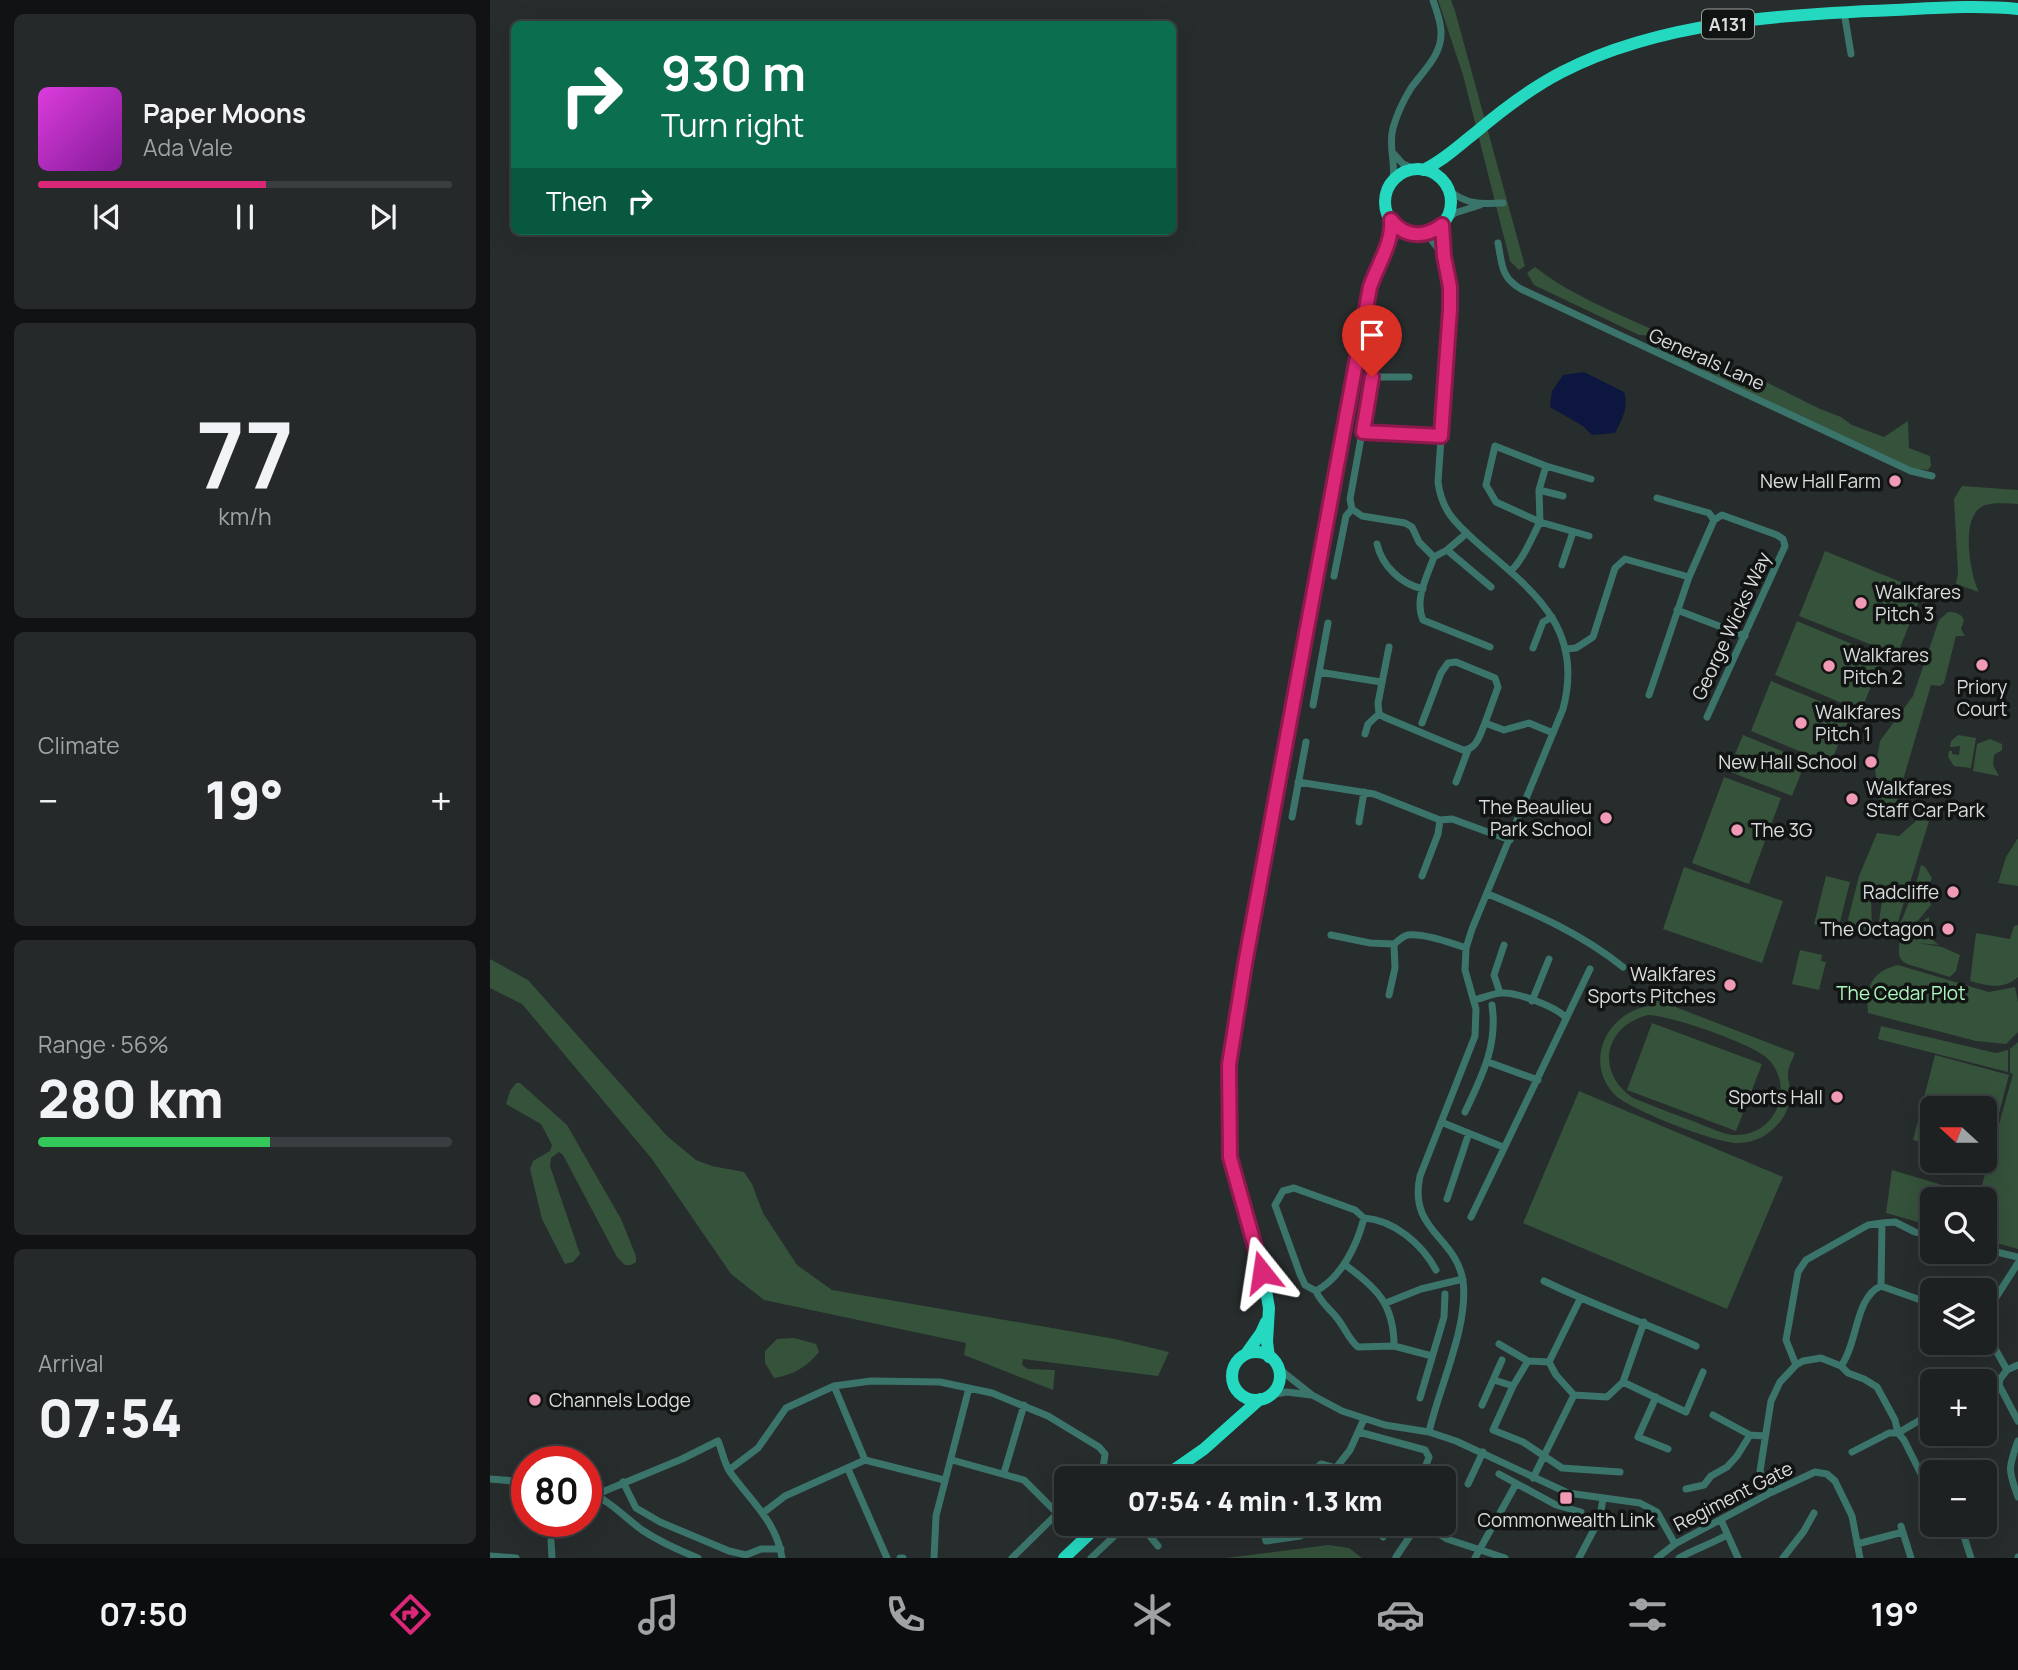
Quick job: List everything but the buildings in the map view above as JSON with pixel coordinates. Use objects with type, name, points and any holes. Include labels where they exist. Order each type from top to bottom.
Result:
[{"type":"highway","name":"A131","points":[[1420,170],[1449,155],[1539,85],[1564,71],[1621,47],[1684,31],[1844,12],[2018,9]]},
{"type":"highway","name":"A131","points":[[1447,187],[1449,166],[1466,140]]},
{"type":"highway","points":[[1269,1357],[1265,1285],[1230,1157],[1229,1065],[1245,964],[1366,304],[1376,270],[1392,229],[1386,200],[1393,182],[1406,172],[1420,170],[1436,175],[1447,187],[1451,205],[1444,222],[1436,230],[1417,235],[1395,246],[1376,270]]},
{"type":"highway","points":[[1391,220],[1401,230],[1417,235]]},
{"type":"highway","points":[[1227,1428],[1236,1407],[1233,1369],[1261,1333],[1268,1315]]},
{"type":"highway","points":[[1180,1466],[1204,1449],[1278,1383],[1278,1368],[1269,1357],[1260,1353],[1246,1354]]},
{"type":"highway","points":[[1235,1388],[1245,1398],[1265,1397]]},
{"type":"highway","points":[[1064,1558],[1087,1536]]},
{"type":"street","points":[[1393,182],[1395,169],[1391,150],[1392,131],[1403,103],[1436,56],[1442,30],[1433,0]]},
{"type":"street","points":[[1844,12],[1851,54]]},
{"type":"street","points":[[1391,150],[1403,164],[1420,170]]},
{"type":"street","points":[[1447,187],[1465,201],[1480,204],[1503,203]]},
{"type":"street","points":[[1429,1432],[1463,1314],[1463,1279],[1451,1252],[1421,1215],[1417,1190],[1420,1176],[1475,1036],[1474,1000],[1465,970],[1466,948],[1553,733],[1568,692],[1570,674],[1567,649],[1561,631],[1537,596],[1467,533],[1445,509],[1440,497],[1438,481],[1450,309],[1450,287],[1444,256],[1444,222],[1455,213],[1480,204]]},
{"type":"street","points":[[1417,235],[1430,238],[1444,256]]},
{"type":"street","name":"Generals Lane","points":[[1498,243],[1505,275],[1510,283],[1521,289],[1911,471],[1932,476]]},
{"type":"street","points":[[1409,377],[1372,377],[1350,499],[1352,509],[1362,516],[1405,523],[1412,527],[1419,542],[1434,557]]},
{"type":"street","points":[[1363,432],[1441,436]]},
{"type":"street","points":[[1589,536],[1540,522],[1496,502],[1486,485],[1495,446],[1546,466],[1591,479]]},
{"type":"street","points":[[1511,571],[1521,561],[1540,522],[1539,490],[1546,466]]},
{"type":"street","points":[[1539,490],[1563,496]]},
{"type":"street","name":"George Wicks Way","points":[[1657,498],[1709,513],[1714,520],[1722,515],[1777,534],[1783,539],[1785,546],[1707,717]]},
{"type":"street","points":[[1334,576],[1346,516],[1352,509]]},
{"type":"street","points":[[1649,695],[1677,610],[1714,520]]},
{"type":"street","points":[[1562,565],[1573,531]]},
{"type":"street","points":[[1467,533],[1447,551],[1434,557],[1419,610],[1423,620],[1490,647]]},
{"type":"street","points":[[1377,544],[1385,563],[1400,580],[1423,589]]},
{"type":"street","points":[[1447,551],[1491,587]]},
{"type":"street","points":[[1567,649],[1576,648],[1593,637],[1615,568],[1625,558],[1689,578]]},
{"type":"street","points":[[1677,610],[1745,636]]},
{"type":"street","points":[[1533,648],[1543,622],[1552,617]]},
{"type":"street","points":[[1314,705],[1328,623]]},
{"type":"street","points":[[1389,647],[1377,708],[1379,714],[1468,750]]},
{"type":"street","points":[[1422,723],[1441,673],[1448,663],[1456,662],[1495,678],[1498,682],[1499,687],[1485,723],[1475,745],[1468,750],[1455,782]]},
{"type":"street","points":[[1319,672],[1381,682]]},
{"type":"street","points":[[1365,734],[1368,724],[1379,714]]},
{"type":"street","points":[[1485,723],[1504,730],[1529,723],[1553,733]]},
{"type":"street","points":[[1292,817],[1306,742]]},
{"type":"street","points":[[1298,782],[1384,797],[1440,820],[1452,819],[1510,840]]},
{"type":"street","points":[[1359,822],[1364,792]]},
{"type":"street","points":[[1422,876],[1438,834],[1440,820]]},
{"type":"street","points":[[1488,894],[1563,927],[1600,948],[1623,967]]},
{"type":"street","points":[[1331,935],[1370,943],[1394,944],[1407,935],[1420,936],[1466,948]]},
{"type":"street","points":[[1389,995],[1395,968],[1394,944]]},
{"type":"street","points":[[1500,993],[1494,975],[1504,945]]},
{"type":"street","points":[[1532,1001],[1549,959]]},
{"type":"street","points":[[1471,1217],[1590,969]]},
{"type":"street","points":[[1474,1000],[1511,993],[1555,1008],[1566,1018]]},
{"type":"street","points":[[1465,1112],[1488,1062],[1495,1024],[1492,1005]]},
{"type":"street","points":[[1488,1062],[1538,1080]]},
{"type":"street","points":[[1441,1122],[1503,1147]]},
{"type":"street","points":[[1447,1199],[1469,1133]]},
{"type":"street","points":[[1432,1356],[1394,1346],[1363,1348],[1355,1345],[1337,1318],[1320,1301],[1316,1290],[1305,1285],[1277,1213],[1275,1205],[1279,1194],[1294,1188],[1355,1210],[1364,1218],[1376,1219],[1416,1243],[1429,1256],[1436,1270]]},
{"type":"street","points":[[1316,1290],[1344,1264],[1364,1218]]},
{"type":"street","points":[[1796,1365],[1786,1340],[1798,1272],[1806,1260],[1868,1225],[1895,1222],[1920,1233]]},
{"type":"street","points":[[1881,1286],[1882,1223]]},
{"type":"street","points":[[1997,1252],[2018,1257]]},
{"type":"street","points":[[1997,1296],[2018,1263]]},
{"type":"street","points":[[1344,1264],[1362,1276],[1386,1303],[1394,1327],[1394,1346]]},
{"type":"street","points":[[1386,1303],[1420,1289],[1463,1279]]},
{"type":"street","points":[[1544,1281],[1580,1299],[1644,1322],[1696,1346]]},
{"type":"street","points":[[1841,1366],[1848,1356],[1866,1299],[1873,1289],[1881,1286],[1920,1300]]},
{"type":"street","points":[[1420,1398],[1444,1317],[1445,1294]]},
{"type":"street","points":[[1549,1362],[1580,1299]]},
{"type":"street","points":[[1549,1362],[1556,1375],[1574,1395],[1607,1397],[1623,1382],[1644,1322]]},
{"type":"street","points":[[1499,1345],[1528,1361],[1549,1362]]},
{"type":"street","points":[[1997,1352],[2007,1370]]},
{"type":"street","points":[[1770,1493],[1760,1471],[1771,1401],[1780,1382],[1796,1365],[1821,1358],[1877,1387],[1895,1420],[1898,1433],[1905,1440],[1920,1472]]},
{"type":"street","points":[[1482,1405],[1502,1360]]},
{"type":"street","points":[[1528,1361],[1493,1430],[1523,1442],[1562,1468],[1620,1472]]},
{"type":"street","points":[[2018,1365],[2007,1370],[1999,1385],[2018,1421]]},
{"type":"street","points":[[1278,1368],[1312,1395],[1364,1419],[1429,1432],[1483,1452],[1567,1493],[1640,1503],[1657,1512],[1675,1544]]},
{"type":"street","points":[[1623,1382],[1686,1412],[1703,1373]]},
{"type":"street","points":[[1494,1380],[1513,1386]]},
{"type":"street","points":[[729,1471],[758,1448],[786,1408],[834,1386],[871,1381],[940,1382],[992,1393],[1048,1416],[1099,1447],[1105,1454],[1103,1466]]},
{"type":"street","points":[[834,1386],[865,1460]]},
{"type":"street","points":[[934,1558],[936,1519],[944,1480],[952,1460],[969,1388]]},
{"type":"street","points":[[1265,1397],[1287,1392],[1312,1395]]},
{"type":"street","points":[[1533,1478],[1574,1395]]},
{"type":"street","points":[[1656,1397],[1638,1437],[1668,1449]]},
{"type":"street","points":[[1004,1473],[1024,1405]]},
{"type":"street","points":[[1713,1415],[1750,1434],[1765,1436]]},
{"type":"street","points":[[1338,1466],[1350,1450],[1364,1419]]},
{"type":"street","points":[[1852,1452],[1889,1433],[1898,1433],[1920,1420]]},
{"type":"street","points":[[1359,1432],[1425,1450],[1429,1457],[1425,1466]]},
{"type":"street","points":[[1686,1489],[1704,1485],[1711,1476],[1727,1467],[1750,1434]]},
{"type":"street","points":[[602,1492],[718,1441],[729,1471],[777,1534],[782,1558]]},
{"type":"street","points":[[2018,1441],[2010,1463],[2010,1474],[2018,1497]]},
{"type":"street","points":[[1468,1484],[1483,1452]]},
{"type":"street","points":[[763,1513],[785,1496],[865,1460],[944,1480]]},
{"type":"street","points":[[952,1460],[1024,1480],[1054,1510]]},
{"type":"street","points":[[848,1469],[887,1558]]},
{"type":"street","name":"Regiment Gate","points":[[1657,1558],[1675,1544],[1815,1472],[1827,1474],[1835,1481],[1852,1516],[1857,1544]]},
{"type":"street","points":[[1499,1474],[1556,1505],[1581,1512]]},
{"type":"street","points":[[490,1479],[511,1481]]},
{"type":"street","points":[[623,1482],[636,1508],[660,1522],[729,1551],[746,1555],[761,1549],[781,1549]]},
{"type":"street","points":[[1477,1554],[1516,1484]]},
{"type":"street","points":[[1579,1558],[1600,1518],[1603,1498]]},
{"type":"street","points":[[602,1500],[666,1545],[698,1558]]},
{"type":"street","points":[[1783,1558],[1814,1513]]},
{"type":"street","points":[[1012,1558],[1054,1516]]},
{"type":"street","points":[[1721,1520],[1738,1558]]},
{"type":"street","points":[[1860,1558],[1857,1544],[1902,1529],[1911,1558]]},
{"type":"street","points":[[1679,1558],[1727,1535]]},
{"type":"street","points":[[1093,1557],[1115,1536]]},
{"type":"street","points":[[1150,1536],[1158,1546]]},
{"type":"street","points":[[1265,1536],[1266,1541],[1300,1536]]},
{"type":"street","points":[[1396,1557],[1411,1536]]},
{"type":"street","points":[[1442,1536],[1477,1554],[1506,1558]]},
{"type":"street","points":[[1964,1537],[1971,1558]]},
{"type":"street","points":[[551,1541],[552,1558]]},
{"type":"street","points":[[490,1556],[516,1558]]},
{"type":"green space","points":[[1438,0],[1451,0],[1455,11],[1525,266],[1519,270],[1510,261],[1463,75]]},
{"type":"green space","points":[[1535,267],[1578,295],[1656,331],[1656,336],[1639,335],[1534,285],[1527,273]]},
{"type":"green space","points":[[1668,340],[1686,344],[1728,368],[1766,382],[1841,417],[1852,425],[1884,437],[1908,421],[1909,448],[1930,456],[1931,466],[1928,470],[1915,469],[1711,376],[1695,363],[1684,365],[1658,350],[1656,342]]},
{"type":"green space","points":[[1962,486],[2018,490],[2018,504],[1988,504],[1974,515],[1969,548],[1979,592],[1956,584],[1958,573],[1954,499]]},
{"type":"green space","name":"Walkfares Pitch 3","points":[[1825,551],[1923,591],[1897,655],[1799,616]]},
{"type":"green space","points":[[1948,612],[1958,613],[1963,618],[1961,629],[1965,636],[1956,636],[1944,683],[1940,686],[1931,685],[1893,814],[1879,819],[1874,817],[1879,797],[1875,770],[1880,741],[1913,696],[1939,620]]},
{"type":"green space","name":"Walkfares Pitch 2","points":[[1797,621],[1883,657],[1861,711],[1775,675]]},
{"type":"green space","name":"Walkfares Pitch 1","points":[[1771,681],[1851,714],[1830,764],[1751,731]]},
{"type":"green space","points":[[1743,735],[1806,761],[1792,796],[1728,771]]},
{"type":"green space","points":[[1958,735],[1976,738],[1971,768],[1954,766],[1948,757],[1949,751],[1959,755],[1960,746],[1950,747],[1951,741]]},
{"type":"green space","points":[[1990,739],[2002,744],[2002,750],[1994,755],[1993,765],[1999,776],[1973,771],[1977,744]]},
{"type":"green space","name":"The 3G","points":[[1724,777],[1781,798],[1749,884],[1692,863]]},
{"type":"green space","points":[[1917,820],[1929,821],[1897,925],[1891,935],[1877,935],[1883,894],[1871,893],[1872,935],[1865,936],[1848,920],[1859,876],[1877,833],[1899,836]]},
{"type":"green space","points":[[2018,838],[2018,886],[1998,883],[2006,857]]},
{"type":"green space","points":[[1921,865],[1932,878],[1926,894],[1931,905],[1916,923],[1901,932],[1899,927]]},
{"type":"green space","points":[[1684,867],[1783,901],[1762,963],[1663,929]]},
{"type":"green space","points":[[1826,876],[1850,882],[1838,930],[1814,924]]},
{"type":"green space","points":[[1929,917],[1929,937],[1939,945],[1918,943],[1942,947],[1960,955],[1956,971],[1950,977],[1907,964],[1900,958],[1901,936]]},
{"type":"green space","points":[[2018,925],[2018,977],[2001,985],[1970,981],[1976,933],[2010,939],[2014,926]]},
{"type":"green space","points":[[1800,950],[1822,955],[1821,961],[1826,962],[1819,990],[1792,984]]},
{"type":"green space","points":[[490,959],[528,980],[667,1136],[696,1160],[744,1172],[752,1184],[763,1213],[797,1265],[832,1290],[1115,1339],[1169,1352],[1158,1376],[1023,1359],[1022,1365],[1028,1369],[1055,1370],[1053,1390],[964,1355],[966,1343],[764,1300],[731,1274],[652,1159],[522,1004],[490,988]]},
{"type":"green space","name":"The Cedar Plot","points":[[1898,965],[1989,992],[2015,987],[2018,1032],[2006,1044],[1976,1041],[1868,1013],[1868,995],[1872,982],[1882,971]]},
{"type":"green space","points":[[1652,998],[1795,1053],[1788,1071],[1788,1107],[1775,1128],[1755,1140],[1743,1143],[1726,1142],[1653,1116],[1614,1094],[1605,1081],[1601,1067],[1604,1040],[1622,1018],[1634,1010],[1649,1006]],"holes":[[[1648,1015],[1729,1038],[1768,1059],[1780,1083],[1780,1096],[1777,1109],[1761,1128],[1734,1135],[1716,1130],[1633,1098],[1621,1087],[1613,1076],[1609,1063],[1614,1039],[1633,1021]]]},
{"type":"green space","points":[[1652,1023],[1762,1064],[1736,1131],[1627,1090]]},
{"type":"green space","points":[[1881,1026],[1996,1053],[2008,1050],[2008,1072],[1878,1039]]},
{"type":"green space","points":[[2018,1042],[2018,1249],[1997,1243],[1997,1187],[1982,1187],[1985,1173],[1997,1173],[1997,1131],[2013,1074],[2010,1073],[2010,1049]]},
{"type":"green space","points":[[1935,1055],[2009,1075],[1997,1121],[1997,1096],[1924,1096]]},
{"type":"green space","points":[[516,1083],[520,1083],[567,1125],[621,1219],[636,1262],[625,1265],[617,1257],[559,1152],[551,1158],[550,1166],[580,1254],[573,1262],[565,1264],[542,1219],[530,1169],[533,1161],[550,1151],[552,1145],[541,1124],[506,1104]]},
{"type":"green space","points":[[1579,1091],[1783,1177],[1727,1309],[1523,1223]]},
{"type":"green space","points":[[1920,1113],[1920,1142],[1913,1140]]},
{"type":"green space","points":[[1892,1170],[1949,1187],[1920,1187],[1920,1223],[1886,1213]]},
{"type":"green space","points":[[794,1338],[816,1344],[819,1352],[799,1370],[774,1378],[765,1363],[765,1351],[777,1339]]},
{"type":"green space","points":[[1328,1545],[1349,1548],[1362,1558],[1226,1558]]},
{"type":"water","points":[[1584,372],[1624,392],[1625,408],[1615,433],[1592,435],[1583,426],[1550,407],[1552,391],[1563,375]]},
{"type":"place","name":"New Hall Farm","points":[[1895,481]]},
{"type":"place","name":"Walkfares Pitch 3","points":[[1861,603]]},
{"type":"place","name":"Priory Court","points":[[1982,665]]},
{"type":"place","name":"Walkfares Pitch 2","points":[[1829,666]]},
{"type":"place","name":"Walkfares Pitch 1","points":[[1801,723]]},
{"type":"place","name":"New Hall School","points":[[1871,762]]},
{"type":"place","name":"Walkfares Staff Car Park","points":[[1852,799]]},
{"type":"place","name":"The Beaulieu Park School","points":[[1606,818]]},
{"type":"place","name":"The 3G","points":[[1737,830]]},
{"type":"place","name":"Radcliffe","points":[[1953,892]]},
{"type":"place","name":"The Octagon","points":[[1948,929]]},
{"type":"place","name":"Walkfares Sports Pitches","points":[[1730,985]]},
{"type":"place","name":"Sports Hall","points":[[1837,1097]]},
{"type":"place","name":"Channels Lodge","points":[[535,1400]]},
{"type":"place","name":"Commonwealth Link","points":[[1566,1498]]},
{"type":"route","points":[[1262,1272],[1230,1157],[1229,1065],[1245,964],[1370,287],[1388,242],[1392,229],[1391,220],[1401,230],[1414,235],[1428,233],[1442,225],[1450,309],[1441,436],[1363,432],[1372,377]]}]
